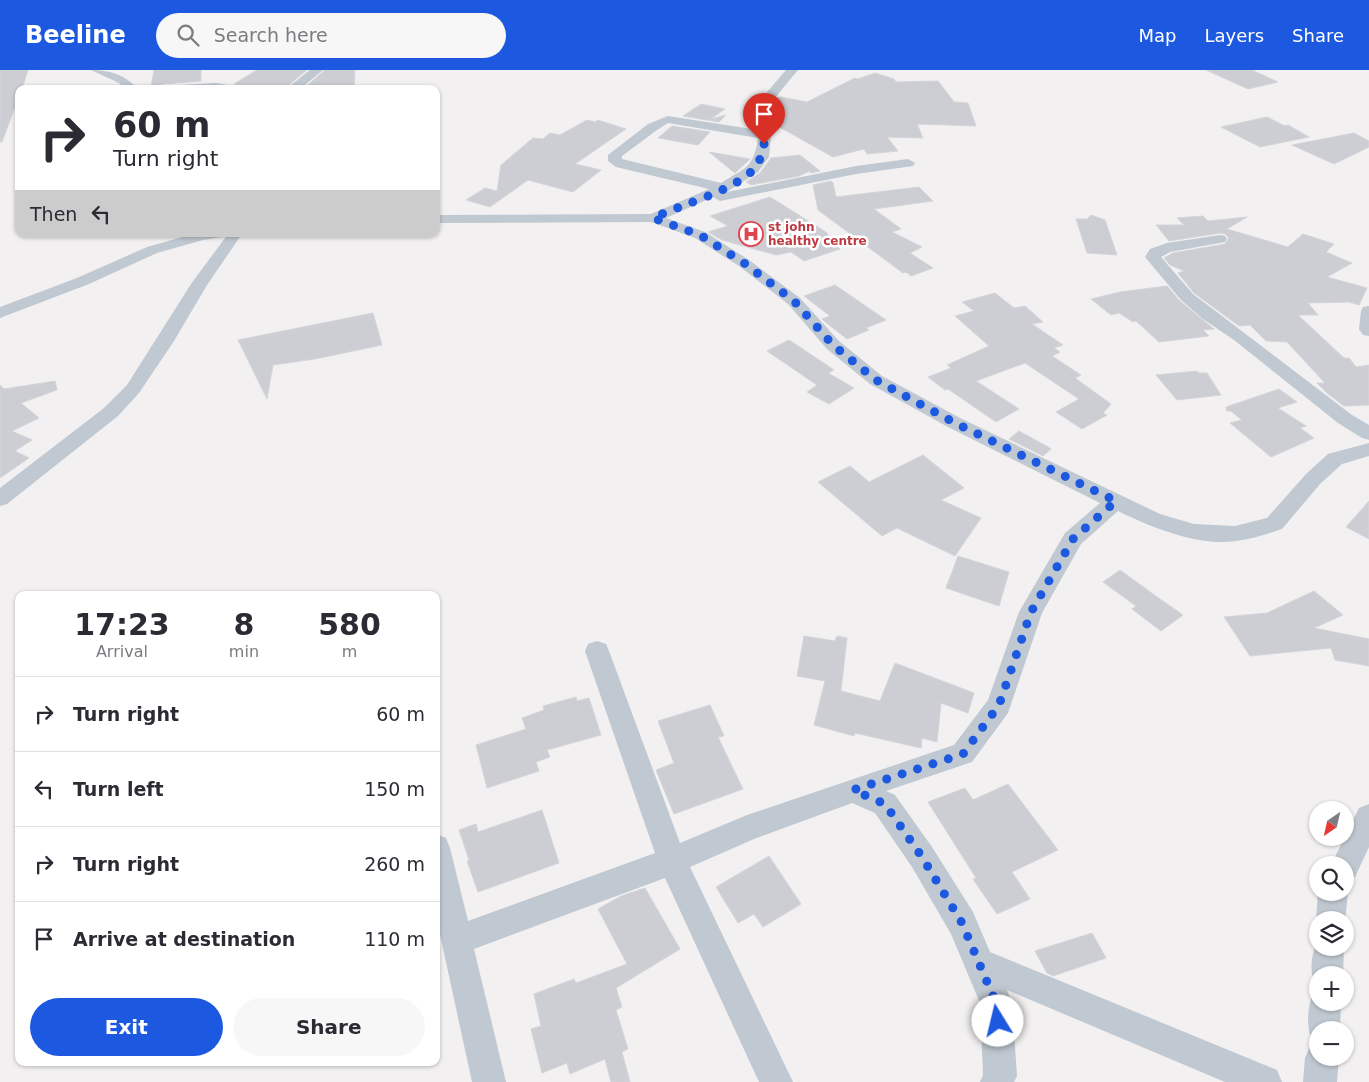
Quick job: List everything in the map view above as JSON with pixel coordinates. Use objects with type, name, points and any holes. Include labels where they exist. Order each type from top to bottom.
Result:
[{"type":"street","points":[[97,70],[127,85]]},
{"type":"street","points":[[297,85],[317,70]]},
{"type":"street","points":[[653,218],[723,188],[753,169],[762,157],[768,98],[792,70]]},
{"type":"street","points":[[723,188],[621,164],[615,160],[615,155],[652,126],[663,120],[674,119],[764,135]]},
{"type":"street","points":[[693,202],[848,171],[908,163]]},
{"type":"street","points":[[440,219],[653,218],[700,235],[744,263],[794,301],[833,345],[876,380],[955,423],[1152,519],[1194,532],[1235,534],[1274,524],[1313,479],[1335,459],[1369,449]]},
{"type":"street","points":[[0,313],[82,281],[152,250],[198,237]]},
{"type":"street","points":[[0,499],[111,412],[133,388],[165,342],[199,284],[233,237]]},
{"type":"street","points":[[1220,238],[1168,248],[1155,252],[1153,257],[1187,297],[1240,336],[1345,419],[1369,434]]},
{"type":"street","points":[[1369,311],[1367,329],[1369,332]]},
{"type":"street","points":[[458,940],[672,861],[747,828],[853,790],[963,754],[999,705],[1031,612],[1073,539],[1116,501]]},
{"type":"street","points":[[597,650],[672,861],[776,1082]]},
{"type":"street","points":[[853,790],[885,804],[922,857],[962,923],[996,1003],[1000,1076],[997,1082]]},
{"type":"street","points":[[1350,856],[1369,817]]},
{"type":"street","points":[[440,865],[489,1082]]},
{"type":"street","points":[[979,963],[1265,1082]]},
{"type":"street","points":[[1320,1082],[1321,1066]]},
{"type":"building","points":[[0,70],[28,70],[23,85],[15,85],[15,107],[2,142],[0,142]]},
{"type":"building","points":[[154,70],[201,70],[201,81],[151,85]]},
{"type":"building","points":[[257,70],[307,70],[289,85],[234,84]]},
{"type":"building","points":[[325,70],[355,70],[354,85],[308,85]]},
{"type":"building","points":[[1206,70],[1252,70],[1278,82],[1248,89]]},
{"type":"building","points":[[875,73],[894,79],[896,82],[938,81],[954,102],[968,103],[976,126],[917,124],[923,138],[887,137],[898,151],[867,154],[864,149],[833,157],[774,124],[777,98],[781,97],[807,102],[855,78],[858,79]]},
{"type":"building","points":[[701,104],[725,109],[711,119],[726,115],[719,122],[683,116]]},
{"type":"building","points":[[1267,117],[1285,126],[1288,125],[1309,137],[1260,147],[1221,127]]},
{"type":"building","points":[[587,120],[595,122],[598,120],[626,129],[575,164],[601,170],[573,192],[528,180],[490,207],[466,200],[485,188],[497,191],[501,165],[533,138],[543,139],[550,133],[560,135]]},
{"type":"building","points":[[672,126],[710,132],[698,145],[658,138]]},
{"type":"building","points":[[1354,133],[1369,141],[1369,147],[1334,164],[1292,145]]},
{"type":"building","points":[[709,152],[750,159],[735,173]]},
{"type":"building","points":[[800,155],[820,171],[810,173],[810,171],[799,176],[751,185],[746,182],[760,173],[771,158]]},
{"type":"building","points":[[831,181],[836,197],[919,187],[933,201],[874,209],[901,229],[892,232],[922,247],[910,253],[933,268],[911,276],[906,272],[903,273],[818,210],[813,185]]},
{"type":"building","points":[[770,197],[826,232],[840,249],[804,261],[791,252],[776,255],[722,240],[708,232],[728,226],[710,216]]},
{"type":"building","points":[[1091,215],[1105,220],[1117,255],[1087,253],[1076,219],[1087,219]]},
{"type":"building","points":[[1203,216],[1208,221],[1247,217],[1227,229],[1288,247],[1303,234],[1334,244],[1326,252],[1352,263],[1327,277],[1367,288],[1359,305],[1349,302],[1308,303],[1318,315],[1298,315],[1344,358],[1349,358],[1356,367],[1369,365],[1369,405],[1344,406],[1317,383],[1325,383],[1287,342],[1266,341],[1250,325],[1239,326],[1194,293],[1178,273],[1184,271],[1170,265],[1164,258],[1173,253],[1225,244],[1229,238],[1225,234],[1220,233],[1169,241],[1156,225],[1184,225],[1177,218]]},
{"type":"building","points":[[835,285],[886,320],[866,328],[869,330],[847,339],[822,319],[830,316],[804,296]]},
{"type":"building","points":[[1167,286],[1180,301],[1214,329],[1203,330],[1209,336],[1159,342],[1136,321],[1133,322],[1119,313],[1111,315],[1091,299],[1120,292]]},
{"type":"building","points":[[995,293],[1014,308],[1025,306],[1043,322],[1032,324],[1063,345],[1054,348],[1060,352],[1052,356],[1081,375],[1075,378],[1111,404],[1103,413],[1107,415],[1082,429],[1056,412],[1079,399],[1025,363],[976,381],[1019,409],[996,422],[928,377],[951,368],[947,365],[989,346],[955,316],[974,311],[962,302]]},
{"type":"building","points":[[373,313],[382,345],[315,359],[273,365],[267,399],[238,340]]},
{"type":"building","points":[[789,340],[834,370],[828,373],[854,388],[829,404],[807,392],[817,385],[767,351]]},
{"type":"building","points":[[1197,371],[1199,373],[1207,373],[1221,395],[1177,400],[1156,375]]},
{"type":"building","points":[[55,381],[57,390],[21,403],[39,418],[12,431],[32,440],[15,451],[29,458],[0,478],[0,385],[4,389]]},
{"type":"building","points":[[1279,389],[1297,402],[1278,408],[1306,426],[1300,428],[1314,438],[1271,457],[1230,423],[1242,420],[1231,411],[1227,411],[1226,407]]},
{"type":"building","points":[[1019,431],[1051,449],[1043,456],[1009,439]]},
{"type":"building","points":[[923,455],[964,488],[941,500],[981,518],[955,556],[897,528],[882,536],[818,482],[850,466],[869,482]]},
{"type":"building","points":[[1369,501],[1369,539],[1346,527]]},
{"type":"building","points":[[958,556],[1009,572],[999,606],[946,588]]},
{"type":"building","points":[[1120,570],[1183,615],[1161,631],[1132,609],[1136,606],[1103,582]]},
{"type":"building","points":[[1314,591],[1343,615],[1314,628],[1369,639],[1369,666],[1335,660],[1331,648],[1250,656],[1224,617],[1267,613]]},
{"type":"building","points":[[804,636],[835,641],[837,636],[847,638],[841,691],[880,701],[895,663],[974,693],[968,713],[941,703],[937,742],[922,738],[921,748],[855,733],[854,736],[814,725],[825,681],[797,676]]},
{"type":"building","points":[[576,697],[577,701],[589,698],[601,735],[547,750],[550,757],[536,762],[539,771],[487,788],[476,745],[526,729],[522,718],[544,710],[543,706]]},
{"type":"building","points":[[710,705],[724,736],[718,737],[743,789],[674,814],[656,770],[674,763],[658,721]]},
{"type":"building","points":[[1008,784],[1058,850],[1012,872],[1030,899],[997,914],[973,879],[976,878],[928,802],[965,788],[973,800]]},
{"type":"building","points":[[542,810],[559,863],[478,892],[459,830],[476,824],[478,832]]},
{"type":"building","points":[[769,856],[801,904],[763,927],[754,914],[738,923],[716,887]]},
{"type":"building","points":[[645,888],[680,949],[616,988],[622,1007],[616,1010],[628,1049],[622,1052],[630,1082],[611,1082],[605,1059],[570,1074],[567,1063],[542,1073],[531,1029],[541,1026],[534,994],[574,979],[576,983],[627,964],[598,909],[621,896]]},
{"type":"building","points":[[1092,933],[1106,958],[1053,976],[1047,973],[1035,951]]},
{"type":"place","name":"st john healthy centre","points":[[751,234]]},
{"type":"route","points":[[764,144],[762,157],[753,169],[736,181],[693,202],[653,218],[700,235],[744,263],[794,301],[833,345],[876,380],[955,423],[1116,501],[1073,539],[1031,612],[999,705],[963,754],[853,790],[885,804],[922,857],[962,923],[996,1003],[998,1021]]}]
